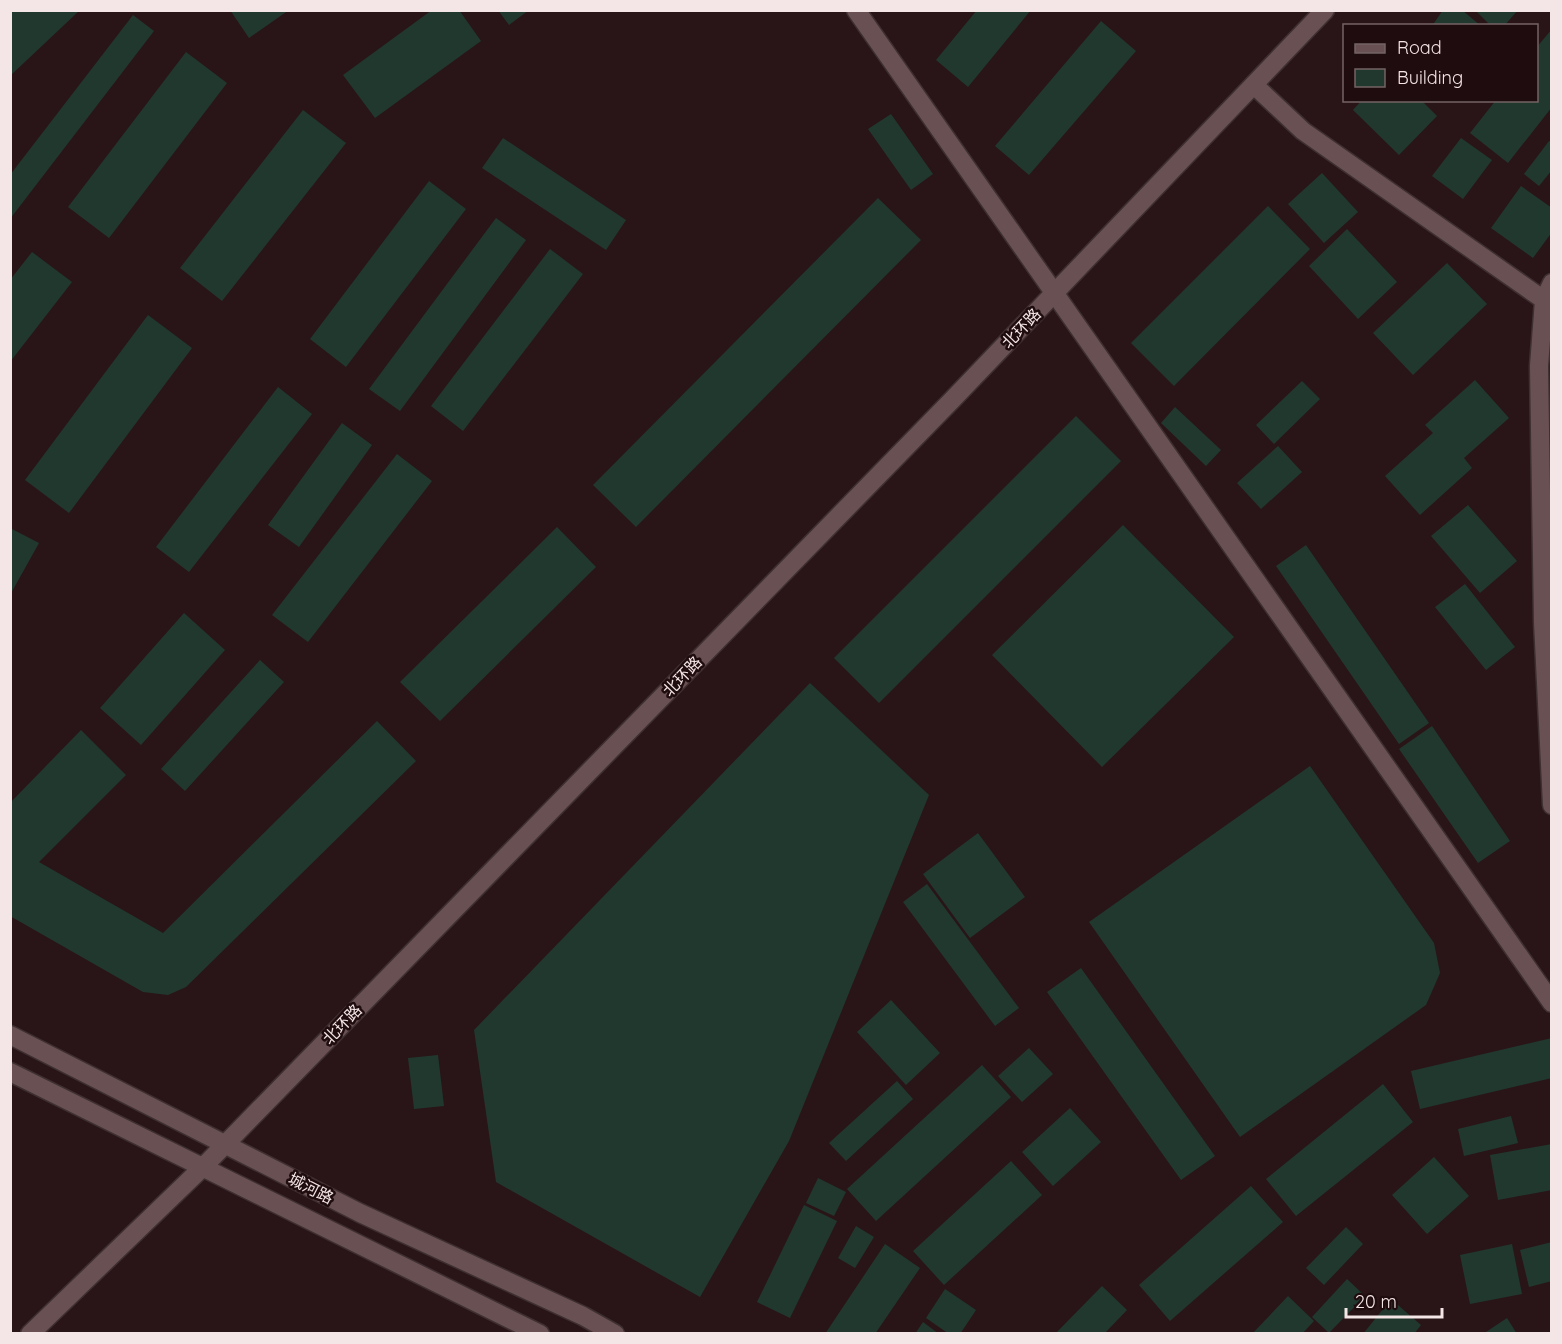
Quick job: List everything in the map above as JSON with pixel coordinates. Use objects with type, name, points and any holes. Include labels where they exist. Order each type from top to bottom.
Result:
[{"type":"main road","points":[[856,10],[1551,1003]]},
{"type":"main road","name":"北环路","points":[[30,1334],[204,1166],[1055,292],[1325,10]]},
{"type":"main road","points":[[1254,85],[1303,131],[1544,300]]},
{"type":"main road","points":[[1551,283],[1544,300],[1539,366],[1543,622],[1551,805]]},
{"type":"main road","name":"城河路","points":[[10,1035],[360,1213],[583,1316],[615,1334]]},
{"type":"main road","name":"城河路","points":[[10,1072],[540,1334]]},
{"type":"building","points":[[10,10],[80,10],[10,76]]},
{"type":"building","points":[[230,10],[289,10],[249,38]]},
{"type":"building","points":[[432,10],[459,10],[481,41],[375,118],[343,75]]},
{"type":"building","points":[[498,10],[529,10],[509,25]]},
{"type":"building","points":[[977,10],[1031,10],[968,87],[936,60]]},
{"type":"building","points":[[1443,10],[1462,10],[1479,24],[1433,24]]},
{"type":"building","points":[[1475,10],[1518,10],[1506,24],[1489,24]]},
{"type":"building","points":[[133,15],[154,31],[10,219],[10,175]]},
{"type":"building","points":[[1101,21],[1136,51],[1029,175],[995,146]]},
{"type":"building","points":[[1552,29],[1552,107],[1508,163],[1470,133],[1494,102],[1538,102],[1538,46]]},
{"type":"building","points":[[186,52],[227,83],[109,238],[68,207]]},
{"type":"building","points":[[1360,102],[1423,102],[1437,116],[1399,155],[1353,110]]},
{"type":"building","points":[[303,110],[346,143],[222,301],[180,268]]},
{"type":"building","points":[[891,114],[933,174],[911,190],[868,129]]},
{"type":"building","points":[[503,138],[626,220],[606,250],[482,168]]},
{"type":"building","points":[[1461,138],[1492,160],[1463,199],[1432,176]]},
{"type":"building","points":[[1549,141],[1552,142],[1552,170],[1539,186],[1524,174]]},
{"type":"building","points":[[1322,173],[1358,212],[1324,243],[1288,204]]},
{"type":"building","points":[[429,181],[466,209],[346,367],[310,339]]},
{"type":"building","points":[[1521,186],[1552,208],[1552,232],[1533,258],[1491,228]]},
{"type":"building","points":[[878,198],[921,240],[636,527],[593,485]]},
{"type":"building","points":[[1268,206],[1310,249],[1174,386],[1131,343]]},
{"type":"building","points":[[496,218],[526,240],[400,411],[369,389]]},
{"type":"building","points":[[1347,229],[1397,282],[1358,319],[1309,266]]},
{"type":"building","points":[[550,249],[583,274],[463,431],[431,406]]},
{"type":"building","points":[[32,252],[72,282],[10,362],[10,280]]},
{"type":"building","points":[[1447,263],[1487,304],[1413,375],[1373,333]]},
{"type":"building","points":[[148,315],[192,348],[69,513],[25,480]]},
{"type":"building","points":[[1475,380],[1509,418],[1464,458],[1472,468],[1420,515],[1385,476],[1433,433],[1425,425]]},
{"type":"building","points":[[1302,381],[1320,399],[1274,444],[1256,425]]},
{"type":"building","points":[[278,387],[312,414],[189,572],[156,547]]},
{"type":"building","points":[[1175,407],[1221,450],[1206,466],[1161,423]]},
{"type":"building","points":[[1076,416],[1121,461],[879,703],[834,658]]},
{"type":"building","points":[[342,423],[372,445],[299,547],[268,525]]},
{"type":"building","points":[[1278,446],[1302,472],[1261,509],[1237,483]]},
{"type":"building","points":[[397,454],[432,481],[308,642],[272,615]]},
{"type":"building","points":[[1468,505],[1517,561],[1480,593],[1431,536]]},
{"type":"building","points":[[1123,525],[1234,637],[1102,767],[992,655]]},
{"type":"building","points":[[557,527],[596,567],[440,721],[400,682]]},
{"type":"building","points":[[10,528],[39,543],[10,595]]},
{"type":"building","points":[[1306,545],[1429,723],[1399,744],[1276,566]]},
{"type":"building","points":[[1465,584],[1515,647],[1486,670],[1435,607]]},
{"type":"building","points":[[184,613],[225,650],[141,745],[100,708]]},
{"type":"building","points":[[260,660],[284,682],[185,791],[161,769]]},
{"type":"building","points":[[810,683],[929,795],[789,1141],[700,1297],[496,1182],[474,1030]]},
{"type":"building","points":[[377,721],[416,761],[186,987],[168,995],[143,992],[10,916],[10,803],[81,730],[126,775],[39,862],[163,933]]},
{"type":"building","points":[[1432,726],[1510,841],[1478,863],[1399,749]]},
{"type":"building","points":[[1310,766],[1434,943],[1440,973],[1426,1005],[1240,1137],[1089,922]]},
{"type":"building","points":[[978,833],[1025,897],[970,938],[923,874]]},
{"type":"building","points":[[927,884],[1019,1008],[995,1026],[903,902]]},
{"type":"building","points":[[1081,968],[1215,1156],[1181,1180],[1047,992]]},
{"type":"building","points":[[891,1000],[940,1053],[906,1085],[857,1032]]},
{"type":"building","points":[[1552,1038],[1552,1078],[1420,1109],[1411,1071]]},
{"type":"building","points":[[1029,1048],[1053,1074],[1022,1102],[998,1076]]},
{"type":"building","points":[[438,1055],[444,1106],[414,1109],[408,1058]]},
{"type":"building","points":[[982,1065],[1011,1097],[876,1221],[847,1189]]},
{"type":"building","points":[[897,1081],[913,1099],[846,1161],[829,1143]]},
{"type":"building","points":[[1383,1084],[1413,1122],[1296,1216],[1266,1179]]},
{"type":"building","points":[[1070,1108],[1101,1142],[1053,1186],[1022,1152]]},
{"type":"building","points":[[1511,1116],[1518,1143],[1464,1156],[1458,1129]]},
{"type":"building","points":[[1552,1144],[1552,1190],[1498,1200],[1490,1155]]},
{"type":"building","points":[[1434,1157],[1469,1196],[1427,1234],[1392,1195]]},
{"type":"building","points":[[1011,1161],[1042,1195],[944,1285],[913,1251]]},
{"type":"building","points":[[818,1178],[846,1192],[834,1216],[806,1203]]},
{"type":"building","points":[[1251,1186],[1283,1222],[1170,1321],[1139,1285]]},
{"type":"building","points":[[804,1205],[837,1221],[790,1318],[757,1302]]},
{"type":"building","points":[[856,1226],[874,1237],[855,1268],[838,1258]]},
{"type":"building","points":[[1346,1227],[1363,1244],[1324,1285],[1306,1268]]},
{"type":"building","points":[[1552,1242],[1552,1281],[1529,1287],[1520,1250]]},
{"type":"building","points":[[885,1244],[920,1268],[875,1334],[825,1334]]},
{"type":"building","points":[[1512,1244],[1522,1294],[1470,1304],[1460,1255]]},
{"type":"building","points":[[1347,1279],[1365,1296],[1329,1333],[1312,1317]]},
{"type":"building","points":[[1102,1286],[1127,1310],[1104,1334],[1055,1334]]},
{"type":"building","points":[[945,1289],[976,1310],[960,1334],[949,1334],[926,1318]]},
{"type":"building","points":[[1288,1296],[1314,1321],[1302,1334],[1252,1334]]},
{"type":"building","points":[[1391,1299],[1421,1325],[1414,1334],[1363,1334]]},
{"type":"building","points":[[1507,1318],[1517,1334],[1483,1334]]},
{"type":"building","points":[[923,1322],[939,1334],[915,1334]]}]
